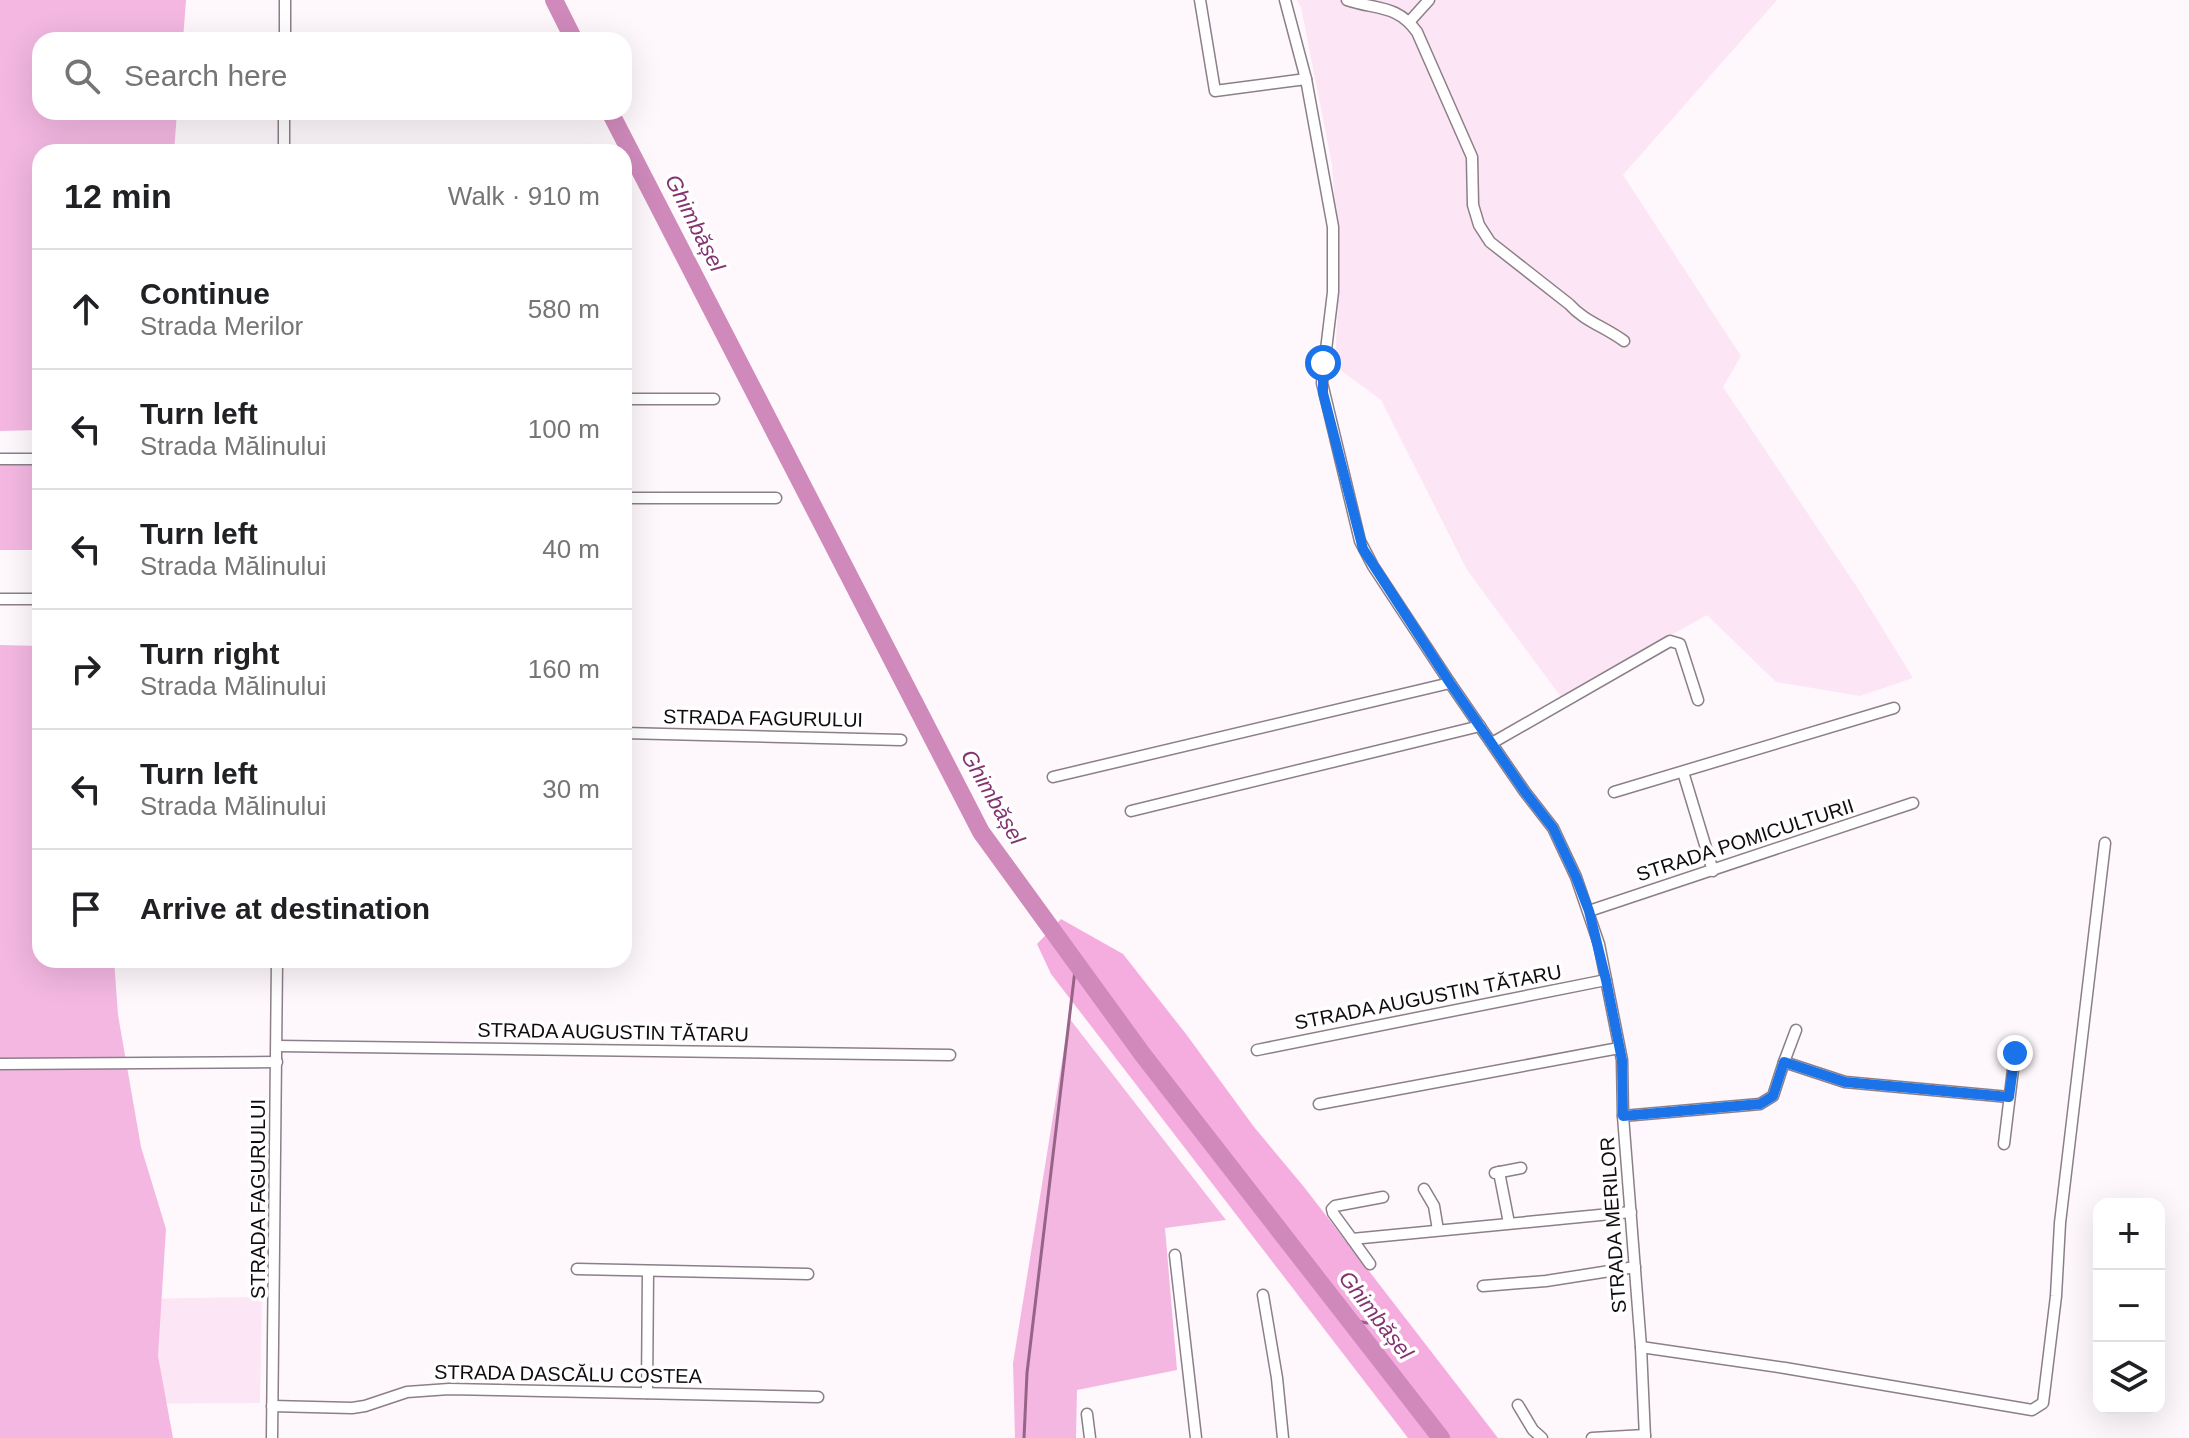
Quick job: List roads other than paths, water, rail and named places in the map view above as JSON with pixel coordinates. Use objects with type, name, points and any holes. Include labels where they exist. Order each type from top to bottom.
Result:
[{"type":"street","points":[[285,0],[285,32]]},
{"type":"street","points":[[1200,0],[1215,91],[1306,79]]},
{"type":"street","name":"STRADA MERILOR","points":[[1285,0],[1306,79],[1333,227],[1333,292],[1322,375],[1323,393],[1363,549],[1450,683],[1553,828],[1589,911],[1619,1048],[1645,1436]]},
{"type":"street","points":[[1347,0],[1393,10],[1410,21],[1472,157],[1473,205],[1490,242],[1569,304],[1579,316],[1607,328],[1624,341]]},
{"type":"street","points":[[1410,21],[1429,0]]},
{"type":"street","points":[[284,120],[284,144]]},
{"type":"street","points":[[632,399],[714,399]]},
{"type":"street","points":[[0,459],[32,459]]},
{"type":"street","points":[[632,498],[776,498]]},
{"type":"street","points":[[0,599],[32,599]]},
{"type":"street","points":[[1492,743],[1670,641],[1680,644],[1698,700]]},
{"type":"street","points":[[1053,777],[1450,683]]},
{"type":"street","points":[[1614,792],[1894,708]]},
{"type":"street","points":[[1131,811],[1480,726]]},
{"type":"street","name":"STRADA FAGURULUI","points":[[632,733],[901,740]]},
{"type":"street","points":[[1683,772],[1713,871]]},
{"type":"street","name":"STRADA POMICULTURII","points":[[1589,911],[1913,803]]},
{"type":"street","points":[[1641,1347],[2032,1410],[2043,1403],[2056,1296],[2060,1223],[2105,843]]},
{"type":"street","name":"STRADA FAGURULUI","points":[[272,1438],[277,968]]},
{"type":"street","name":"STRADA AUGUSTIN TĂTARU","points":[[1257,1050],[1606,980]]},
{"type":"street","points":[[1623,1116],[1760,1104],[1773,1096],[1796,1030]]},
{"type":"street","name":"STRADA AUGUSTIN TĂTARU","points":[[277,1046],[950,1055]]},
{"type":"street","points":[[1319,1104],[1619,1048]]},
{"type":"street","points":[[2004,1144],[2015,1053]]},
{"type":"street","points":[[0,1064],[277,1062]]},
{"type":"street","points":[[1784,1062],[1845,1082],[2009,1097]]},
{"type":"street","points":[[1509,1223],[1496,1173],[1521,1168]]},
{"type":"street","points":[[1424,1189],[1434,1206],[1438,1230]]},
{"type":"street","points":[[1370,1264],[1332,1209],[1383,1197]]},
{"type":"street","points":[[1352,1239],[1631,1212]]},
{"type":"street","points":[[1175,1255],[1196,1438]]},
{"type":"street","points":[[1483,1286],[1546,1281],[1635,1267]]},
{"type":"street","points":[[577,1269],[808,1274]]},
{"type":"street","points":[[647,1393],[648,1271]]},
{"type":"street","points":[[1263,1295],[1283,1438]]},
{"type":"street","name":"STRADA DASCĂLU COSTEA","points":[[272,1406],[352,1408],[424,1389],[818,1397]]},
{"type":"street","points":[[1518,1405],[1533,1430],[1542,1438]]},
{"type":"street","points":[[1087,1414],[1090,1438]]},
{"type":"street","points":[[1592,1438],[1645,1436]]},
{"type":"waterway","name":"Ghimbășel","points":[[554,0],[570,32]]},
{"type":"waterway","name":"Ghimbășel","points":[[614,120],[626,144]]},
{"type":"waterway","name":"Ghimbășel","points":[[632,155],[981,832],[1143,1055],[1441,1438]]},
{"type":"waterway","points":[[1024,1438],[1027,1373],[1076,962]]},
{"type":"waterway","points":[[1347,1319],[1367,1323]]}]
